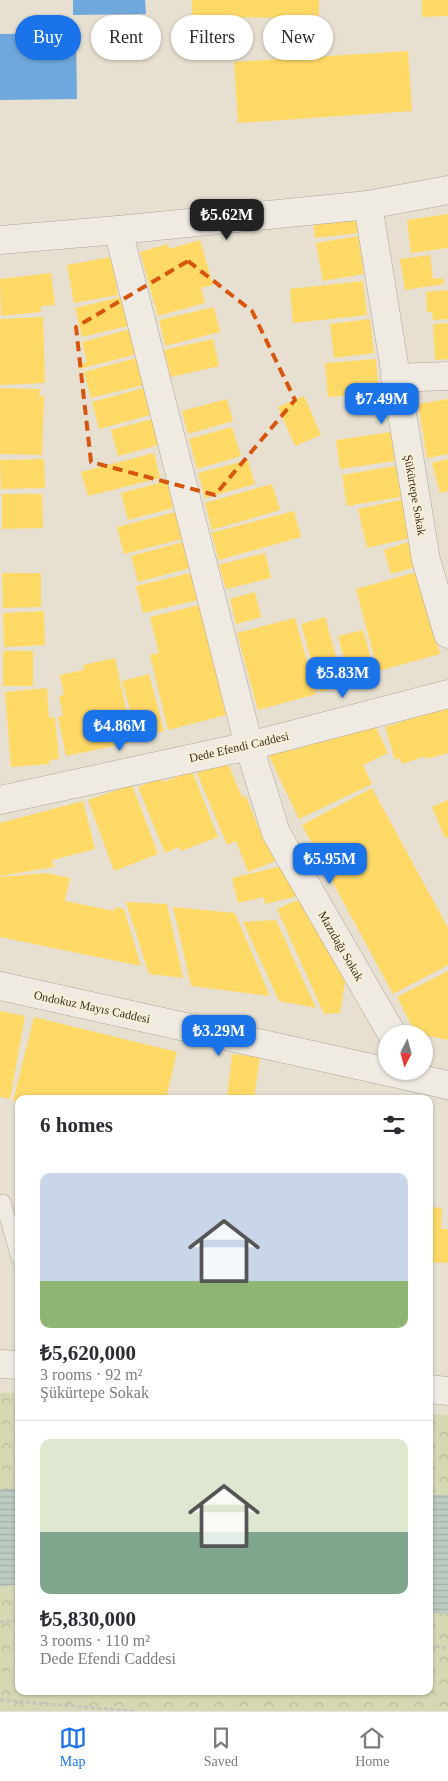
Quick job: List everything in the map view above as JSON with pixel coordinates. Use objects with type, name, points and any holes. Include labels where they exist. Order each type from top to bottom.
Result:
[{"type":"street","points":[[0,240],[368,205],[448,190]]},
{"type":"street","name":"Şükürtepe Sokak","points":[[368,205],[426,560],[448,634]]},
{"type":"street","name":"Mazıdağı Sokak","points":[[118,230],[249,746],[276,833],[387,1025]]},
{"type":"street","points":[[396,378],[448,376]]},
{"type":"street","name":"Dede Efendi Caddesi","points":[[0,800],[249,746],[448,694]]},
{"type":"street","name":"Ondokuz Mayıs Caddesi","points":[[0,986],[378,1067]]},
{"type":"street","name":"Ondokuz Mayıs Caddesi","points":[[431,1080],[448,1086]]},
{"type":"street","points":[[0,1364],[15,1364]]},
{"type":"street","points":[[433,1389],[448,1391]]},
{"type":"lane","points":[[2,1202],[15,1245]]},
{"type":"path","points":[[0,1622],[15,1622]]},
{"type":"path","points":[[433,1646],[448,1648]]},
{"type":"path","points":[[0,1700],[134,1711]]},
{"type":"highlighted area","points":[[188,261],[252,311],[295,400],[215,495],[91,462],[76,327]]},
{"type":"green space","points":[[0,1393],[15,1393],[15,1695],[433,1695],[433,1414],[448,1415],[448,1711],[0,1711]]},
{"type":"shaded area","points":[[0,1489],[15,1489],[15,1585],[0,1587]]},
{"type":"shaded area","points":[[433,1495],[448,1495],[448,1615],[433,1613]]},
{"type":"building: Homes","points":[[192,0],[319,0],[319,15],[263,15],[263,18],[253,17],[253,15],[192,15]]},
{"type":"building: Homes","points":[[422,0],[448,0],[448,16],[422,17]]},
{"type":"building: Homes","points":[[408,51],[412,111],[238,123],[234,62],[333,60],[333,56]]},
{"type":"building: Homes","points":[[448,214],[448,248],[411,253],[407,220]]},
{"type":"building: Homes","points":[[356,216],[358,233],[315,238],[313,221]]},
{"type":"building: Homes","points":[[358,236],[364,274],[323,281],[316,243]]},
{"type":"building: Homes","points":[[200,240],[213,285],[201,288],[205,303],[158,316],[140,252],[168,244],[169,249]]},
{"type":"building: Homes","points":[[430,255],[433,279],[443,278],[444,284],[405,290],[400,259]]},
{"type":"building: Homes","points":[[111,257],[118,295],[74,303],[67,265]]},
{"type":"building: Homes","points":[[51,273],[55,305],[41,306],[41,312],[1,316],[0,279]]},
{"type":"building: Homes","points":[[363,281],[367,315],[293,323],[290,289]]},
{"type":"building: Homes","points":[[448,290],[448,319],[433,320],[432,312],[427,312],[426,292]]},
{"type":"building: Homes","points":[[121,297],[128,326],[82,337],[75,308]]},
{"type":"building: Homes","points":[[214,307],[220,332],[165,346],[159,320]]},
{"type":"building: Homes","points":[[43,317],[45,383],[0,385],[0,319]]},
{"type":"building: Homes","points":[[370,319],[374,353],[334,358],[330,324]]},
{"type":"building: Homes","points":[[448,323],[448,359],[435,360],[433,324]]},
{"type":"building: Homes","points":[[131,329],[137,354],[79,369],[78,365],[87,362],[82,342]]},
{"type":"building: Homes","points":[[213,339],[219,366],[171,377],[164,350]]},
{"type":"building: Homes","points":[[136,358],[143,385],[91,398],[84,372]]},
{"type":"building: Homes","points":[[376,359],[379,393],[328,397],[325,363]]},
{"type":"building: Homes","points":[[0,388],[40,389],[39,396],[44,396],[42,455],[0,454]]},
{"type":"building: Homes","points":[[144,388],[150,415],[99,429],[92,402]]},
{"type":"building: Homes","points":[[304,396],[321,435],[295,446],[278,407]]},
{"type":"building: Homes","points":[[227,399],[233,421],[188,434],[182,411]]},
{"type":"building: Homes","points":[[448,399],[448,454],[427,458],[418,404]]},
{"type":"building: Homes","points":[[152,419],[159,445],[118,456],[111,430]]},
{"type":"building: Homes","points":[[232,427],[241,456],[197,469],[189,439]]},
{"type":"building: Homes","points":[[391,432],[395,461],[340,469],[336,440]]},
{"type":"building: Homes","points":[[154,453],[160,478],[88,496],[81,472]]},
{"type":"building: Homes","points":[[44,459],[45,488],[1,489],[0,460]]},
{"type":"building: Homes","points":[[448,459],[448,491],[440,493],[432,463]]},
{"type":"building: Homes","points":[[248,460],[255,484],[205,498],[198,473]]},
{"type":"building: Homes","points":[[402,465],[407,496],[347,506],[342,475]]},
{"type":"building: Homes","points":[[167,481],[173,508],[128,520],[121,493]]},
{"type":"building: Homes","points":[[272,484],[280,510],[212,530],[205,503]]},
{"type":"building: Homes","points":[[2,494],[42,494],[43,528],[2,529]]},
{"type":"building: Homes","points":[[405,499],[414,537],[367,548],[358,509]]},
{"type":"building: Homes","points":[[294,511],[301,537],[219,560],[211,533]]},
{"type":"building: Homes","points":[[176,512],[182,539],[124,554],[117,527]]},
{"type":"building: Homes","points":[[412,541],[419,566],[391,574],[384,550]]},
{"type":"building: Homes","points":[[183,542],[190,568],[138,582],[131,556]]},
{"type":"building: Homes","points":[[265,553],[271,578],[226,589],[219,565]]},
{"type":"building: Homes","points":[[417,572],[440,654],[378,671],[356,589]]},
{"type":"building: Homes","points":[[2,573],[41,573],[41,607],[3,608]]},
{"type":"building: Homes","points":[[191,573],[198,600],[143,613],[136,586]]},
{"type":"building: Homes","points":[[255,592],[261,617],[236,624],[230,599]]},
{"type":"building: Homes","points":[[199,605],[226,715],[168,730],[150,655],[159,653],[150,617]]},
{"type":"building: Homes","points":[[44,611],[45,645],[4,647],[3,613]]},
{"type":"building: Homes","points":[[325,617],[344,685],[320,692],[301,624]]},
{"type":"building: Homes","points":[[295,618],[316,694],[258,710],[237,633]]},
{"type":"building: Homes","points":[[363,630],[376,677],[351,684],[338,636]]},
{"type":"building: Homes","points":[[3,651],[33,651],[33,686],[3,686]]},
{"type":"building: Homes","points":[[115,658],[133,742],[66,756],[58,717],[63,716],[59,696],[64,695],[60,675],[84,670],[83,665]]},
{"type":"building: Homes","points":[[149,674],[164,731],[138,738],[122,681]]},
{"type":"building: Homes","points":[[47,688],[49,718],[55,717],[59,759],[49,760],[50,764],[11,767],[5,692]]},
{"type":"building: Homes","points":[[448,707],[448,753],[427,759],[426,756],[402,764],[400,758],[395,760],[385,727]]},
{"type":"building: Homes","points":[[374,723],[388,753],[363,765],[372,784],[299,819],[269,756],[291,746],[293,751],[322,737],[324,742],[348,731],[350,735]]},
{"type":"building: Homes","points":[[227,761],[242,797],[246,796],[259,829],[264,827],[278,860],[248,872],[236,841],[227,845],[197,773]]},
{"type":"building: Homes","points":[[192,771],[218,837],[181,851],[179,847],[165,853],[138,787],[161,778],[163,782]]},
{"type":"building: Homes","points":[[132,785],[158,854],[114,871],[88,800]]},
{"type":"building: Homes","points":[[372,788],[448,928],[448,965],[393,994],[302,825]]},
{"type":"building: Homes","points":[[448,800],[448,837],[445,838],[432,807]]},
{"type":"building: Homes","points":[[83,801],[95,849],[52,860],[54,867],[0,876],[0,823]]},
{"type":"building: Homes","points":[[286,865],[298,896],[265,904],[264,897],[238,903],[232,878]]},
{"type":"building: Homes","points":[[46,873],[70,878],[65,901],[114,911],[115,907],[124,909],[141,966],[0,937],[0,877]]},
{"type":"building: Homes","points":[[307,896],[345,982],[340,1013],[324,1014],[277,909]]},
{"type":"building: Homes","points":[[126,902],[167,904],[183,978],[149,974]]},
{"type":"building: Homes","points":[[173,907],[235,913],[270,996],[191,986]]},
{"type":"building: Homes","points":[[276,920],[316,1008],[279,1001],[243,922]]},
{"type":"building: Homes","points":[[448,971],[448,1040],[433,1037],[433,1025],[411,1025],[397,997]]},
{"type":"building: Homes","points":[[0,1011],[25,1016],[10,1099],[0,1097]]},
{"type":"building: Homes","points":[[34,1017],[177,1052],[167,1095],[15,1095],[15,1101],[13,1101]]},
{"type":"building: Homes","points":[[232,1054],[260,1057],[255,1095],[227,1095]]},
{"type":"building: Homes","points":[[433,1207],[442,1208],[441,1229],[448,1229],[448,1263],[433,1262]]},
{"type":"building: Schools","points":[[73,0],[145,0],[146,14],[73,15]]},
{"type":"building: Schools","points":[[0,34],[15,34],[15,60],[76,60],[77,99],[0,100]]}]
